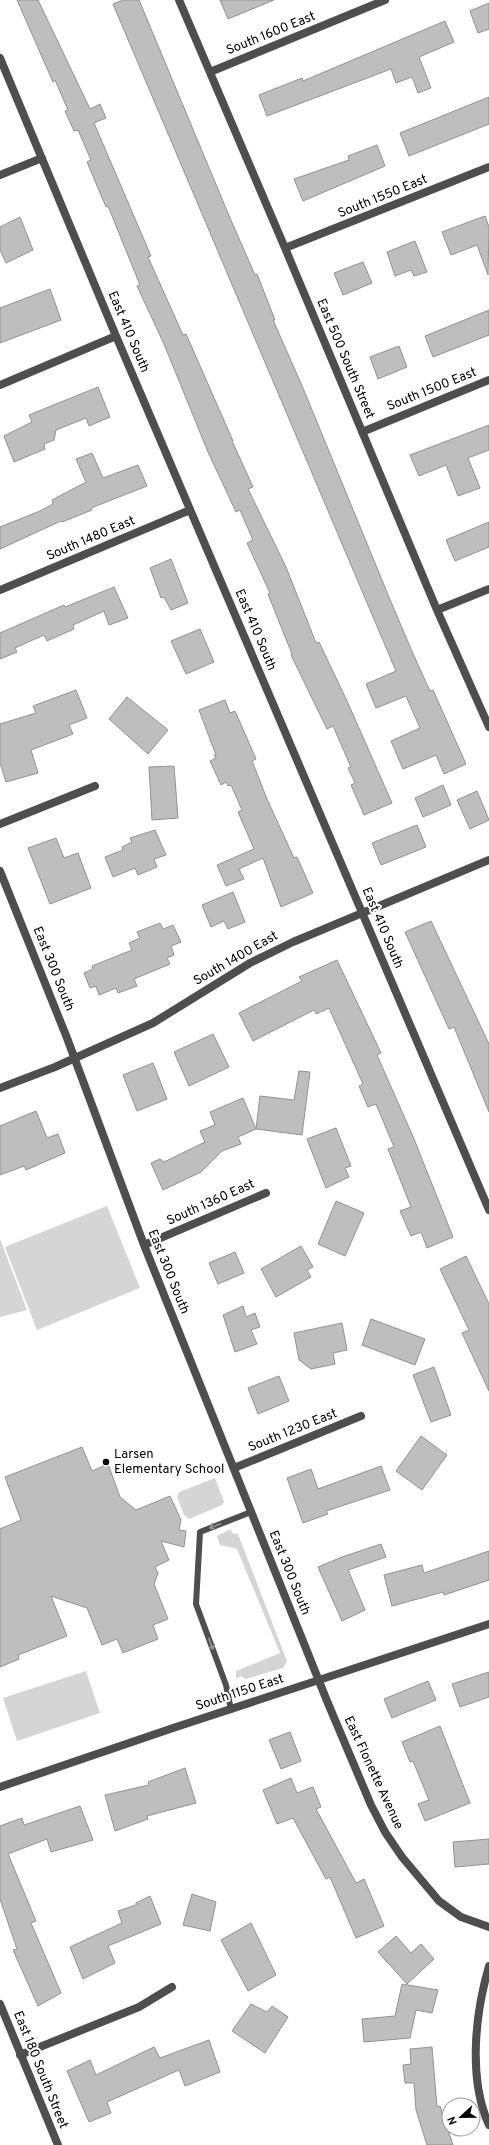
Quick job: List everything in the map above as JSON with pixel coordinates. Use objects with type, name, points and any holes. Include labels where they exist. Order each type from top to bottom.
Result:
[{"type":"street","name":"East 500 South Street","points":[[179,0],[437,610],[489,727]]},
{"type":"street","name":"South 1600 East","points":[[210,72],[385,0]]},
{"type":"street","name":"East 410 South","points":[[0,58],[116,336],[489,1210]]},
{"type":"street","points":[[0,175],[42,158]]},
{"type":"street","name":"South 1550 East","points":[[285,248],[489,167]]},
{"type":"street","points":[[0,385],[116,336]]},
{"type":"street","name":"South 1500 East","points":[[362,432],[489,380]]},
{"type":"street","name":"South 1480 East","points":[[0,590],[190,510]]},
{"type":"street","points":[[437,610],[489,589]]},
{"type":"street","points":[[0,824],[95,786]]},
{"type":"street","name":"South 1400 East","points":[[0,1088],[74,1058],[153,1023],[257,959],[293,942],[489,860]]},
{"type":"street","name":"East 300 South","points":[[0,871],[74,1058],[144,1245],[319,1680]]},
{"type":"street","name":"South 1360 East","points":[[144,1245],[266,1193]]},
{"type":"street","name":"South 1230 East","points":[[234,1468],[361,1416]]},
{"type":"street","name":"South 1150 East","points":[[0,1787],[173,1728],[489,1624]]},
{"type":"street","name":"East Flonette Avenue","points":[[319,1680],[371,1805],[385,1832],[402,1857],[439,1901],[462,1917],[489,1928]]},
{"type":"street","points":[[489,1966],[479,2008],[475,2051],[478,2094],[489,2125]]},
{"type":"street","points":[[20,2055],[139,2007],[172,1987]]},
{"type":"street","name":"East 180 South Street","points":[[0,2004],[58,2145]]},
{"type":"lane","points":[[231,1710],[226,1685],[196,1604],[200,1532],[251,1512]]},
{"type":"shaded area","points":[[107,1206],[140,1288],[37,1330],[5,1247]]},
{"type":"shaded area","points":[[0,1239],[27,1310],[0,1317]]},
{"type":"shaded area","points":[[215,1478],[224,1502],[222,1505],[189,1519],[184,1515],[177,1497],[179,1492]]},
{"type":"shaded area","points":[[231,1529],[232,1533],[238,1534],[287,1661],[283,1668],[246,1679],[241,1676],[236,1679],[236,1671],[280,1653],[237,1549],[220,1545],[217,1536]]},
{"type":"shaded area","points":[[86,1671],[100,1713],[17,1741],[3,1698]]},
{"type":"building","points":[[17,0],[38,0],[90,109],[100,104],[106,118],[94,123],[151,256],[148,257],[183,335],[186,334],[233,441],[253,487],[248,489],[286,567],[316,643],[319,642],[392,803],[364,815],[351,785],[355,783],[348,768],[351,767],[333,726],[327,729],[291,655],[292,654],[268,594],[270,593],[247,543],[253,540],[240,510],[236,512],[208,452],[164,344],[137,286],[140,285],[108,206],[106,207],[87,162],[91,160],[78,130],[74,131],[65,111],[68,110],[55,80],[53,82]]},
{"type":"building","points":[[123,0],[139,0],[230,218],[255,275],[257,274],[275,320],[273,320],[303,388],[414,656],[430,691],[433,690],[466,764],[444,774],[436,755],[403,769],[391,741],[420,728],[406,696],[376,708],[366,684],[396,671],[113,4]]},
{"type":"building","points":[[220,0],[274,0],[228,19]]},
{"type":"building","points":[[489,3],[489,29],[478,33],[470,11]]},
{"type":"building","points":[[445,21],[454,42],[419,57],[431,88],[418,93],[412,77],[396,83],[391,69],[267,116],[259,95],[302,78],[303,81]]},
{"type":"building","points":[[489,97],[489,124],[409,156],[400,133]]},
{"type":"building","points":[[377,145],[385,166],[303,201],[294,179],[349,160],[348,156]]},
{"type":"building","points":[[485,216],[489,227],[488,275],[477,245],[451,255],[442,232]]},
{"type":"building","points":[[20,217],[33,250],[6,263],[0,250],[0,227]]},
{"type":"building","points":[[415,241],[427,272],[414,276],[411,270],[395,276],[387,252]]},
{"type":"building","points":[[363,262],[372,283],[343,295],[334,273]]},
{"type":"building","points":[[50,289],[61,320],[0,343],[0,308]]},
{"type":"building","points":[[489,310],[489,335],[433,357],[425,336]]},
{"type":"building","points":[[399,346],[407,367],[378,379],[370,357]]},
{"type":"building","points":[[98,387],[110,417],[89,426],[86,418],[56,430],[54,440],[44,444],[45,449],[14,462],[4,436],[32,422],[29,415]]},
{"type":"building","points":[[489,425],[489,450],[468,458],[480,488],[458,496],[446,465],[419,476],[410,455]]},
{"type":"building","points":[[92,453],[103,478],[138,465],[147,486],[91,508],[92,510],[62,522],[61,521],[0,549],[0,527],[40,511],[53,504],[52,500],[86,482],[76,459]]},
{"type":"building","points":[[489,522],[489,547],[455,561],[446,540]]},
{"type":"building","points":[[171,559],[188,603],[171,610],[164,597],[161,598],[150,568]]},
{"type":"building","points":[[114,587],[128,618],[109,625],[104,611],[73,625],[74,629],[47,641],[44,635],[15,648],[17,652],[0,659],[0,633],[64,605],[65,607]]},
{"type":"building","points":[[200,629],[214,662],[186,674],[171,641]]},
{"type":"building","points":[[76,690],[87,718],[69,725],[73,734],[31,750],[38,773],[6,782],[0,763],[0,724],[36,713],[33,706]]},
{"type":"building","points":[[127,697],[168,730],[148,754],[109,719]]},
{"type":"building","points":[[225,700],[230,713],[235,711],[256,759],[252,761],[267,799],[294,858],[297,857],[313,893],[281,907],[263,858],[239,869],[244,879],[226,886],[217,865],[254,849],[238,812],[242,810],[231,785],[228,786],[226,782],[221,785],[210,761],[216,758],[214,755],[216,755],[199,710]]},
{"type":"building","points":[[174,766],[178,818],[152,820],[149,767]]},
{"type":"building","points":[[443,785],[451,805],[423,817],[415,798]]},
{"type":"building","points":[[477,791],[489,820],[470,829],[457,800]]},
{"type":"building","points":[[417,825],[426,847],[381,865],[372,843]]},
{"type":"building","points":[[155,830],[166,855],[154,859],[157,867],[138,875],[135,868],[113,877],[105,857],[123,850],[122,847],[132,842],[130,838]]},
{"type":"building","points":[[56,838],[64,858],[78,853],[91,888],[50,904],[28,848]]},
{"type":"building","points":[[233,892],[245,922],[228,929],[224,921],[211,927],[202,905]]},
{"type":"building","points":[[431,921],[489,1044],[489,1112],[454,1027],[449,1029],[405,932]]},
{"type":"building","points":[[160,923],[163,929],[173,925],[181,942],[171,946],[174,955],[167,958],[170,964],[134,979],[137,986],[118,993],[116,988],[99,995],[96,986],[90,988],[84,973],[93,969],[92,966],[132,950],[129,943],[140,938],[137,932]]},
{"type":"building","points":[[337,960],[381,1053],[377,1055],[414,1139],[453,1237],[427,1248],[421,1232],[411,1236],[400,1211],[411,1207],[388,1149],[394,1147],[376,1104],[368,1107],[359,1086],[363,1084],[329,1008],[316,1014],[314,1010],[253,1041],[239,1013],[302,981],[299,977]]},
{"type":"building","points":[[213,1034],[229,1067],[189,1086],[174,1052]]},
{"type":"building","points":[[153,1063],[167,1099],[137,1111],[123,1075]]},
{"type":"building","points":[[299,1071],[310,1072],[302,1135],[256,1129],[260,1096],[294,1100]]},
{"type":"building","points":[[243,1098],[256,1129],[238,1137],[241,1144],[222,1151],[201,1172],[163,1190],[151,1163],[160,1159],[164,1162],[205,1142],[200,1131],[215,1125],[210,1112]]},
{"type":"building","points":[[36,1111],[47,1138],[58,1134],[65,1153],[26,1170],[24,1166],[0,1175],[0,1126]]},
{"type":"building","points":[[336,1128],[351,1166],[345,1168],[349,1177],[326,1188],[307,1139]]},
{"type":"building","points":[[336,1201],[364,1213],[345,1256],[318,1244]]},
{"type":"building","points":[[301,1246],[313,1267],[307,1270],[311,1277],[276,1297],[261,1269]]},
{"type":"building","points":[[235,1252],[244,1273],[218,1284],[209,1263]]},
{"type":"building","points":[[466,1256],[489,1304],[489,1391],[462,1333],[469,1330],[440,1269]]},
{"type":"building","points":[[243,1306],[246,1317],[255,1313],[260,1327],[251,1330],[257,1344],[235,1352],[223,1315]]},
{"type":"building","points":[[371,1319],[425,1339],[415,1365],[362,1345]]},
{"type":"building","points":[[342,1323],[347,1350],[333,1353],[335,1364],[311,1369],[299,1360],[294,1333]]},
{"type":"building","points":[[434,1367],[451,1415],[431,1422],[413,1375]]},
{"type":"building","points":[[279,1376],[289,1401],[258,1414],[248,1388]]},
{"type":"building","points":[[421,1436],[447,1455],[422,1490],[396,1471]]},
{"type":"building","points":[[82,1447],[92,1471],[108,1464],[120,1497],[136,1510],[170,1496],[181,1520],[179,1530],[186,1531],[184,1547],[161,1541],[169,1560],[155,1567],[158,1573],[154,1584],[168,1619],[153,1625],[158,1639],[123,1653],[117,1639],[102,1645],[87,1608],[51,1596],[67,1636],[18,1655],[19,1659],[0,1667],[0,1529],[21,1520],[5,1477]]},
{"type":"building","points":[[381,1466],[390,1490],[326,1511],[328,1514],[303,1523],[287,1478],[311,1469],[318,1489]]},
{"type":"building","points":[[381,1544],[386,1557],[348,1570],[365,1610],[342,1621],[318,1567]]},
{"type":"building","points":[[489,1551],[489,1580],[444,1595],[443,1592],[392,1606],[384,1575],[422,1565],[424,1573]]},
{"type":"building","points":[[489,1672],[489,1697],[460,1707],[452,1684]]},
{"type":"building","points":[[428,1681],[436,1700],[392,1718],[384,1699]]},
{"type":"building","points":[[440,1726],[470,1803],[425,1821],[418,1804],[429,1800],[413,1761],[410,1762],[402,1742]]},
{"type":"building","points":[[290,1732],[301,1761],[281,1769],[269,1740]]},
{"type":"building","points":[[185,1768],[196,1803],[147,1816],[148,1819],[115,1831],[105,1795],[149,1785],[148,1782]]},
{"type":"building","points":[[291,1778],[297,1793],[313,1787],[321,1807],[316,1809],[356,1883],[364,1879],[384,1926],[356,1938],[330,1877],[326,1879],[293,1818],[277,1824],[263,1790]]},
{"type":"building","points":[[80,1806],[93,1840],[51,1852],[47,1839],[8,1854],[36,1921],[31,1923],[61,1993],[38,2006],[13,1950],[17,1949],[0,1899],[0,1826],[22,1818],[24,1825]]},
{"type":"building","points":[[489,1839],[489,1864],[455,1867],[453,1842]]},
{"type":"building","points":[[192,1894],[216,1902],[210,1931],[183,1925]]},
{"type":"building","points":[[150,1896],[161,1924],[108,1946],[115,1963],[83,1979],[70,1947],[122,1923],[118,1911],[136,1905],[136,1903]]},
{"type":"building","points":[[251,1923],[276,1975],[248,1991],[221,1940]]},
{"type":"building","points":[[396,1936],[411,1953],[421,1944],[434,1959],[407,1984],[378,1952]]},
{"type":"building","points":[[402,1984],[438,1990],[432,2013],[416,2010],[410,2038],[364,2042],[362,2019],[395,2016]]},
{"type":"building","points":[[251,2004],[267,2012],[272,2006],[288,2017],[265,2053],[232,2031]]},
{"type":"building","points":[[209,2040],[220,2072],[185,2086],[179,2070],[107,2102],[111,2113],[89,2122],[67,2071],[90,2060],[96,2075],[154,2047],[160,2058]]},
{"type":"building","points":[[432,2047],[437,2107],[440,2106],[441,2109],[441,2137],[450,2137],[453,2145],[427,2145],[416,2110],[414,2083],[405,2083],[403,2065],[411,2064],[410,2049]]},
{"type":"place","name":"Larsen Elementary School","points":[[106,1462]]}]
